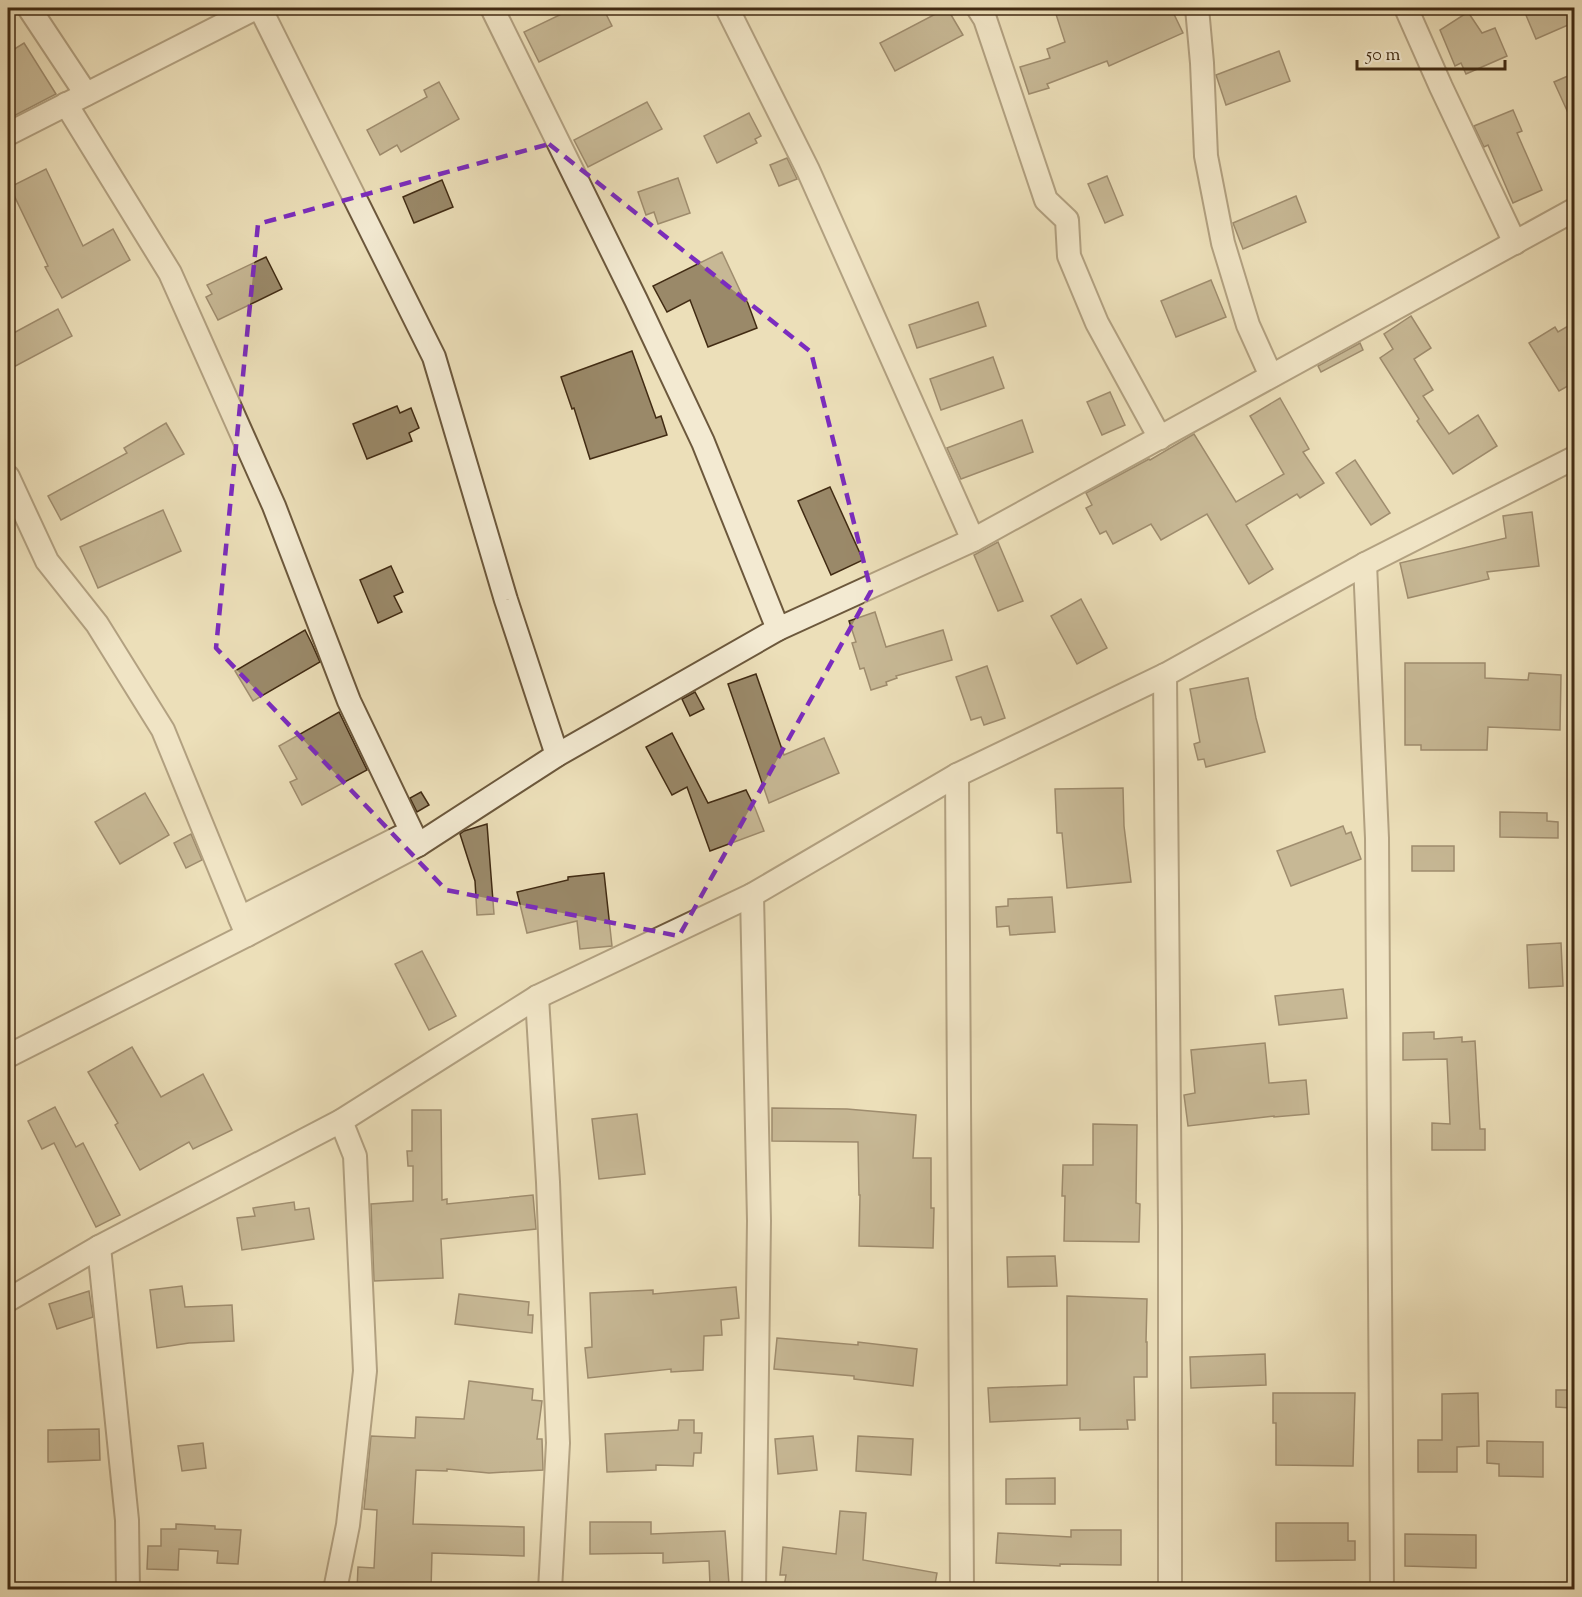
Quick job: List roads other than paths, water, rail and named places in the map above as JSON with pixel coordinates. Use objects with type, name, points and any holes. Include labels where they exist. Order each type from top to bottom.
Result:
[{"type":"street","points":[[29,8],[86,94]]},
{"type":"street","points":[[8,134],[258,8],[434,357],[506,600],[557,755]]},
{"type":"street","points":[[492,8],[636,300],[703,442],[778,629]]},
{"type":"street","points":[[727,8],[808,170],[973,540]]},
{"type":"street","points":[[978,8],[985,19],[1046,200],[1067,220],[1069,256],[1097,323],[1160,438]]},
{"type":"street","points":[[1197,8],[1206,156],[1221,232],[1248,325],[1271,376]]},
{"type":"street","points":[[1406,8],[1515,243]]},
{"type":"street","points":[[66,104],[170,273],[274,506],[349,701],[415,838]]},
{"type":"street","points":[[8,1056],[244,927],[415,838],[778,629],[973,540],[1575,210]]},
{"type":"street","points":[[8,1300],[99,1247],[341,1121],[537,997],[752,895],[957,775],[1166,675],[1365,564],[1575,458]]},
{"type":"street","points":[[8,477],[47,561],[97,624],[163,730],[244,927]]},
{"type":"street","points":[[1365,564],[1377,838],[1382,1590]]},
{"type":"street","points":[[1166,675],[1170,1590]]},
{"type":"street","points":[[957,775],[962,1590]]},
{"type":"street","points":[[752,895],[759,1221],[754,1590]]},
{"type":"street","points":[[537,997],[548,1182],[558,1443],[550,1590]]},
{"type":"street","points":[[335,1590],[348,1526],[365,1371],[355,1156],[341,1121]]},
{"type":"street","points":[[99,1247],[128,1520],[128,1590]]}]
